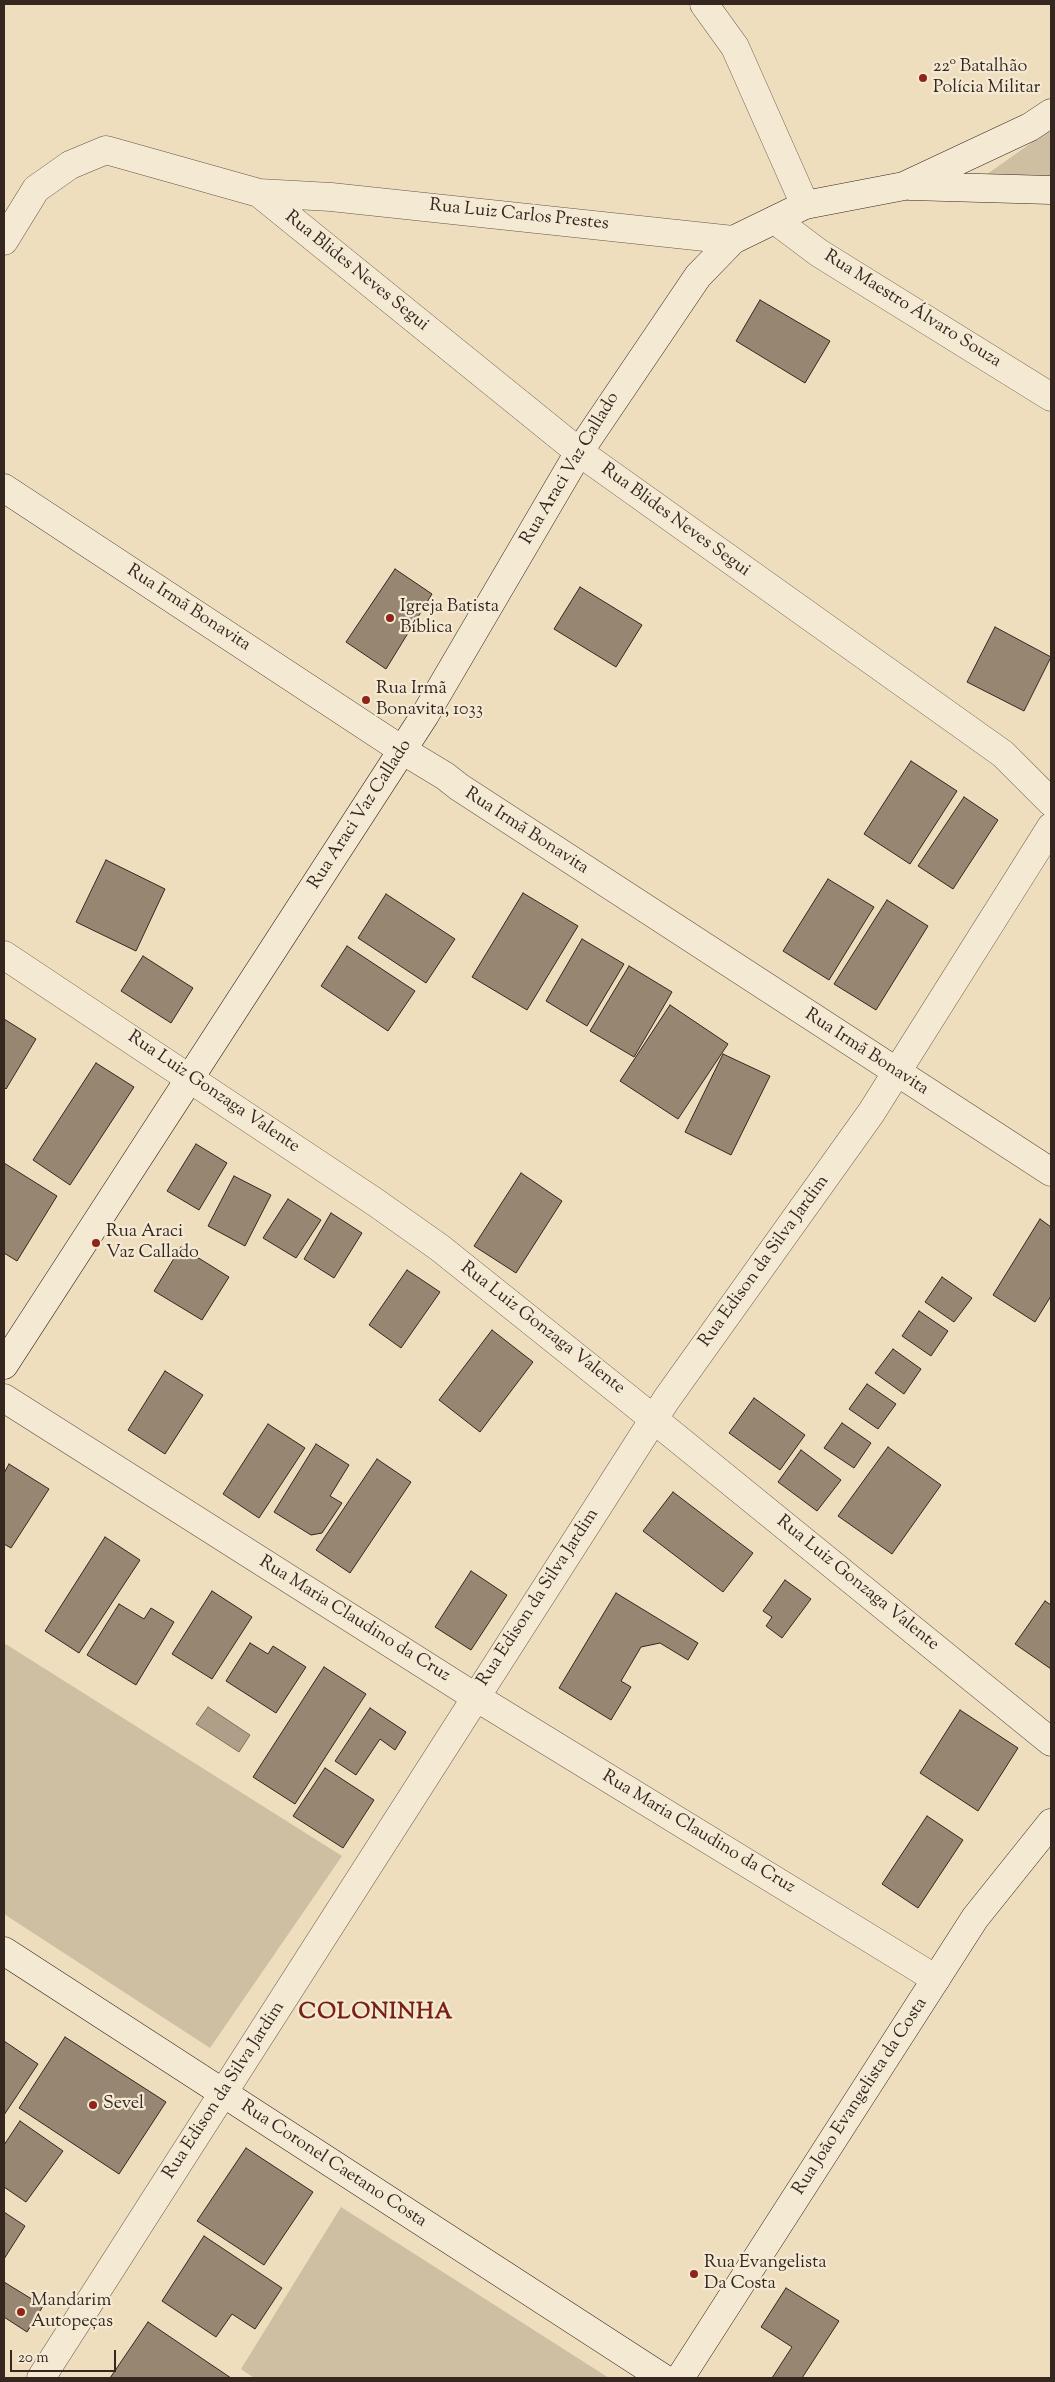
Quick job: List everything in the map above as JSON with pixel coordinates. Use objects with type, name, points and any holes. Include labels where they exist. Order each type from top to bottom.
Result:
[{"type":"street","points":[[704,4],[735,47],[805,205]]},
{"type":"street","points":[[904,186],[1030,127],[1051,112]]},
{"type":"street","name":"Rua Luiz Carlos Prestes","points":[[4,241],[36,189],[70,164],[106,150],[259,193],[331,196],[733,240]]},
{"type":"street","points":[[733,240],[805,205],[904,186],[1051,190]]},
{"type":"street","name":"Rua Blides Neves Segui","points":[[259,193],[579,452],[1002,754],[1051,802]]},
{"type":"street","name":"Rua Maestro Álvaro Souza","points":[[775,220],[819,253],[1051,396]]},
{"type":"street","name":"Rua Araci Vaz Callado","points":[[4,1365],[425,715],[579,452],[698,276],[733,240]]},
{"type":"street","name":"Rua Irmã Bonavita","points":[[4,488],[402,750],[445,776],[458,788],[1051,1172]]},
{"type":"street","name":"Rua Edison da Silva Jardim","points":[[41,2378],[654,1419],[871,1113],[1051,827]]},
{"type":"street","name":"Rua Luiz Gonzaga Valente","points":[[4,955],[190,1078],[440,1248],[654,1419],[1051,1742]]},
{"type":"street","name":"Rua Maria Claudino da Cruz","points":[[4,1398],[476,1697],[936,1979]]},
{"type":"street","name":"Rua João Evangelista da Costa","points":[[680,2378],[975,1918],[1051,1823]]},
{"type":"street","name":"Rua Coronel Caetano Costa","points":[[4,1951],[663,2378]]},
{"type":"shaded area","points":[[1051,129],[1051,176],[983,177],[1041,136]]},
{"type":"shaded area","points":[[4,1643],[342,1856],[210,2048],[4,1914]]},
{"type":"shaded area","points":[[208,1707],[250,1735],[239,1752],[196,1724]]},
{"type":"shaded area","points":[[341,2207],[609,2378],[254,2378],[241,2369]]},
{"type":"building","points":[[760,300],[830,341],[805,383],[736,341]]},
{"type":"building","name":"Igreja Batista Bíblica","points":[[395,569],[432,594],[386,669],[346,642]]},
{"type":"building","points":[[580,587],[642,625],[616,667],[554,629]]},
{"type":"building","points":[[995,627],[1051,657],[1024,711],[967,682]]},
{"type":"building","points":[[911,761],[957,791],[910,864],[864,834]]},
{"type":"building","points":[[964,797],[998,820],[953,889],[918,866]]},
{"type":"building","points":[[106,860],[165,889],[136,951],[76,922]]},
{"type":"building","points":[[828,879],[874,907],[829,980],[783,951]]},
{"type":"building","points":[[523,893],[578,926],[527,1010],[472,977]]},
{"type":"building","points":[[386,894],[455,939],[426,983],[358,938]]},
{"type":"building","points":[[887,900],[928,926],[876,1010],[834,984]]},
{"type":"building","points":[[582,939],[624,964],[587,1026],[546,1001]]},
{"type":"building","points":[[347,946],[415,991],[388,1031],[321,986]]},
{"type":"building","points":[[143,956],[193,988],[171,1023],[121,991]]},
{"type":"building","points":[[629,966],[672,992],[634,1057],[590,1031]]},
{"type":"building","points":[[670,1005],[728,1044],[678,1119],[620,1081]]},
{"type":"building","points":[[4,1019],[36,1039],[6,1089],[4,1087]]},
{"type":"building","points":[[723,1054],[770,1076],[731,1155],[685,1132]]},
{"type":"building","points":[[96,1063],[134,1087],[70,1185],[33,1160]]},
{"type":"building","points":[[196,1144],[227,1163],[199,1210],[167,1191]]},
{"type":"building","points":[[4,1163],[57,1196],[17,1261],[4,1253]]},
{"type":"building","points":[[521,1173],[562,1201],[516,1273],[474,1246]]},
{"type":"building","points":[[234,1176],[271,1195],[245,1246],[208,1226]]},
{"type":"building","points":[[288,1199],[321,1220],[296,1258],[263,1238]]},
{"type":"building","points":[[331,1213],[362,1233],[334,1278],[304,1259]]},
{"type":"building","points":[[1040,1219],[1051,1227],[1051,1296],[1035,1322],[993,1295]]},
{"type":"building","points":[[181,1247],[229,1277],[202,1320],[154,1291]]},
{"type":"building","points":[[407,1270],[440,1292],[401,1348],[369,1325]]},
{"type":"building","points":[[942,1277],[972,1298],[954,1322],[925,1302]]},
{"type":"building","points":[[919,1311],[948,1331],[931,1356],[902,1336]]},
{"type":"building","points":[[492,1330],[533,1362],[480,1432],[439,1400]]},
{"type":"building","points":[[893,1349],[921,1369],[904,1394],[875,1373]]},
{"type":"building","points":[[165,1371],[203,1395],[165,1454],[128,1430]]},
{"type":"building","points":[[867,1384],[896,1404],[878,1429],[849,1409]]},
{"type":"building","points":[[754,1398],[805,1435],[780,1470],[729,1433]]},
{"type":"building","points":[[842,1423],[871,1443],[854,1468],[824,1448]]},
{"type":"building","points":[[268,1424],[305,1448],[259,1518],[223,1494]]},
{"type":"building","points":[[316,1444],[349,1465],[330,1496],[342,1503],[322,1533],[311,1535],[274,1512]]},
{"type":"building","points":[[888,1447],[941,1485],[892,1554],[838,1516]]},
{"type":"building","points":[[801,1450],[841,1480],[817,1511],[778,1482]]},
{"type":"building","points":[[377,1459],[411,1482],[350,1573],[316,1550]]},
{"type":"building","points":[[9,1464],[49,1489],[11,1548],[4,1544],[4,1473]]},
{"type":"building","points":[[673,1492],[753,1553],[723,1592],[643,1531]]},
{"type":"building","points":[[105,1537],[140,1560],[79,1653],[45,1631]]},
{"type":"building","points":[[471,1571],[507,1595],[471,1650],[435,1627]]},
{"type":"building","points":[[785,1580],[811,1599],[782,1638],[766,1626],[772,1617],[763,1611]]},
{"type":"building","points":[[212,1591],[252,1617],[212,1679],[172,1654]]},
{"type":"building","points":[[616,1593],[698,1643],[688,1660],[660,1643],[641,1647],[621,1681],[631,1687],[611,1720],[559,1688]]},
{"type":"building","points":[[1045,1601],[1051,1605],[1051,1669],[1015,1644]]},
{"type":"building","points":[[119,1604],[144,1619],[151,1608],[174,1622],[136,1685],[87,1655]]},
{"type":"building","points":[[250,1643],[268,1654],[273,1646],[306,1667],[276,1713],[226,1681]]},
{"type":"building","points":[[324,1667],[366,1694],[295,1804],[253,1777]]},
{"type":"building","points":[[370,1708],[406,1732],[395,1750],[380,1739],[356,1775],[335,1761]]},
{"type":"building","points":[[960,1710],[1018,1748],[978,1811],[920,1773]]},
{"type":"building","points":[[325,1768],[374,1800],[343,1848],[293,1816]]},
{"type":"building","points":[[927,1816],[963,1840],[918,1908],[882,1884]]},
{"type":"building","name":"Sevel","points":[[65,2037],[166,2102],[119,2174],[19,2108]]},
{"type":"building","points":[[4,2041],[38,2064],[4,2115]]},
{"type":"building","points":[[20,2121],[63,2151],[26,2202],[4,2187],[4,2145]]},
{"type":"building","points":[[246,2148],[313,2192],[264,2265],[197,2221]]},
{"type":"building","points":[[4,2212],[25,2226],[4,2259]]},
{"type":"building","points":[[204,2236],[282,2288],[255,2329],[232,2314],[216,2337],[162,2301]]},
{"type":"building","name":"Mandarim Autopeças","points":[[4,2282],[43,2306],[27,2332],[4,2317]]},
{"type":"building","points":[[786,2288],[839,2321],[802,2378],[772,2378],[792,2347],[761,2327]]},
{"type":"building","points":[[148,2322],[231,2378],[110,2378]]},
{"type":"place","name":"22º Batalhão Polícia Militar","points":[[923,78]]},
{"type":"place","name":"Igreja Batista Bíblica","points":[[390,618]]},
{"type":"place","name":"Rua Irmã Bonavita, 1033","points":[[366,700]]},
{"type":"place","name":"Rua Araci Vaz Callado","points":[[96,1243]]},
{"type":"place","name":"Sevel","points":[[93,2105]]},
{"type":"place","name":"Rua Evangelista Da Costa","points":[[694,2274]]},
{"type":"place","name":"Mandarim Autopeças","points":[[21,2312]]},
{"type":"district","name":"COLONINHA","points":[[376,2014]]}]
